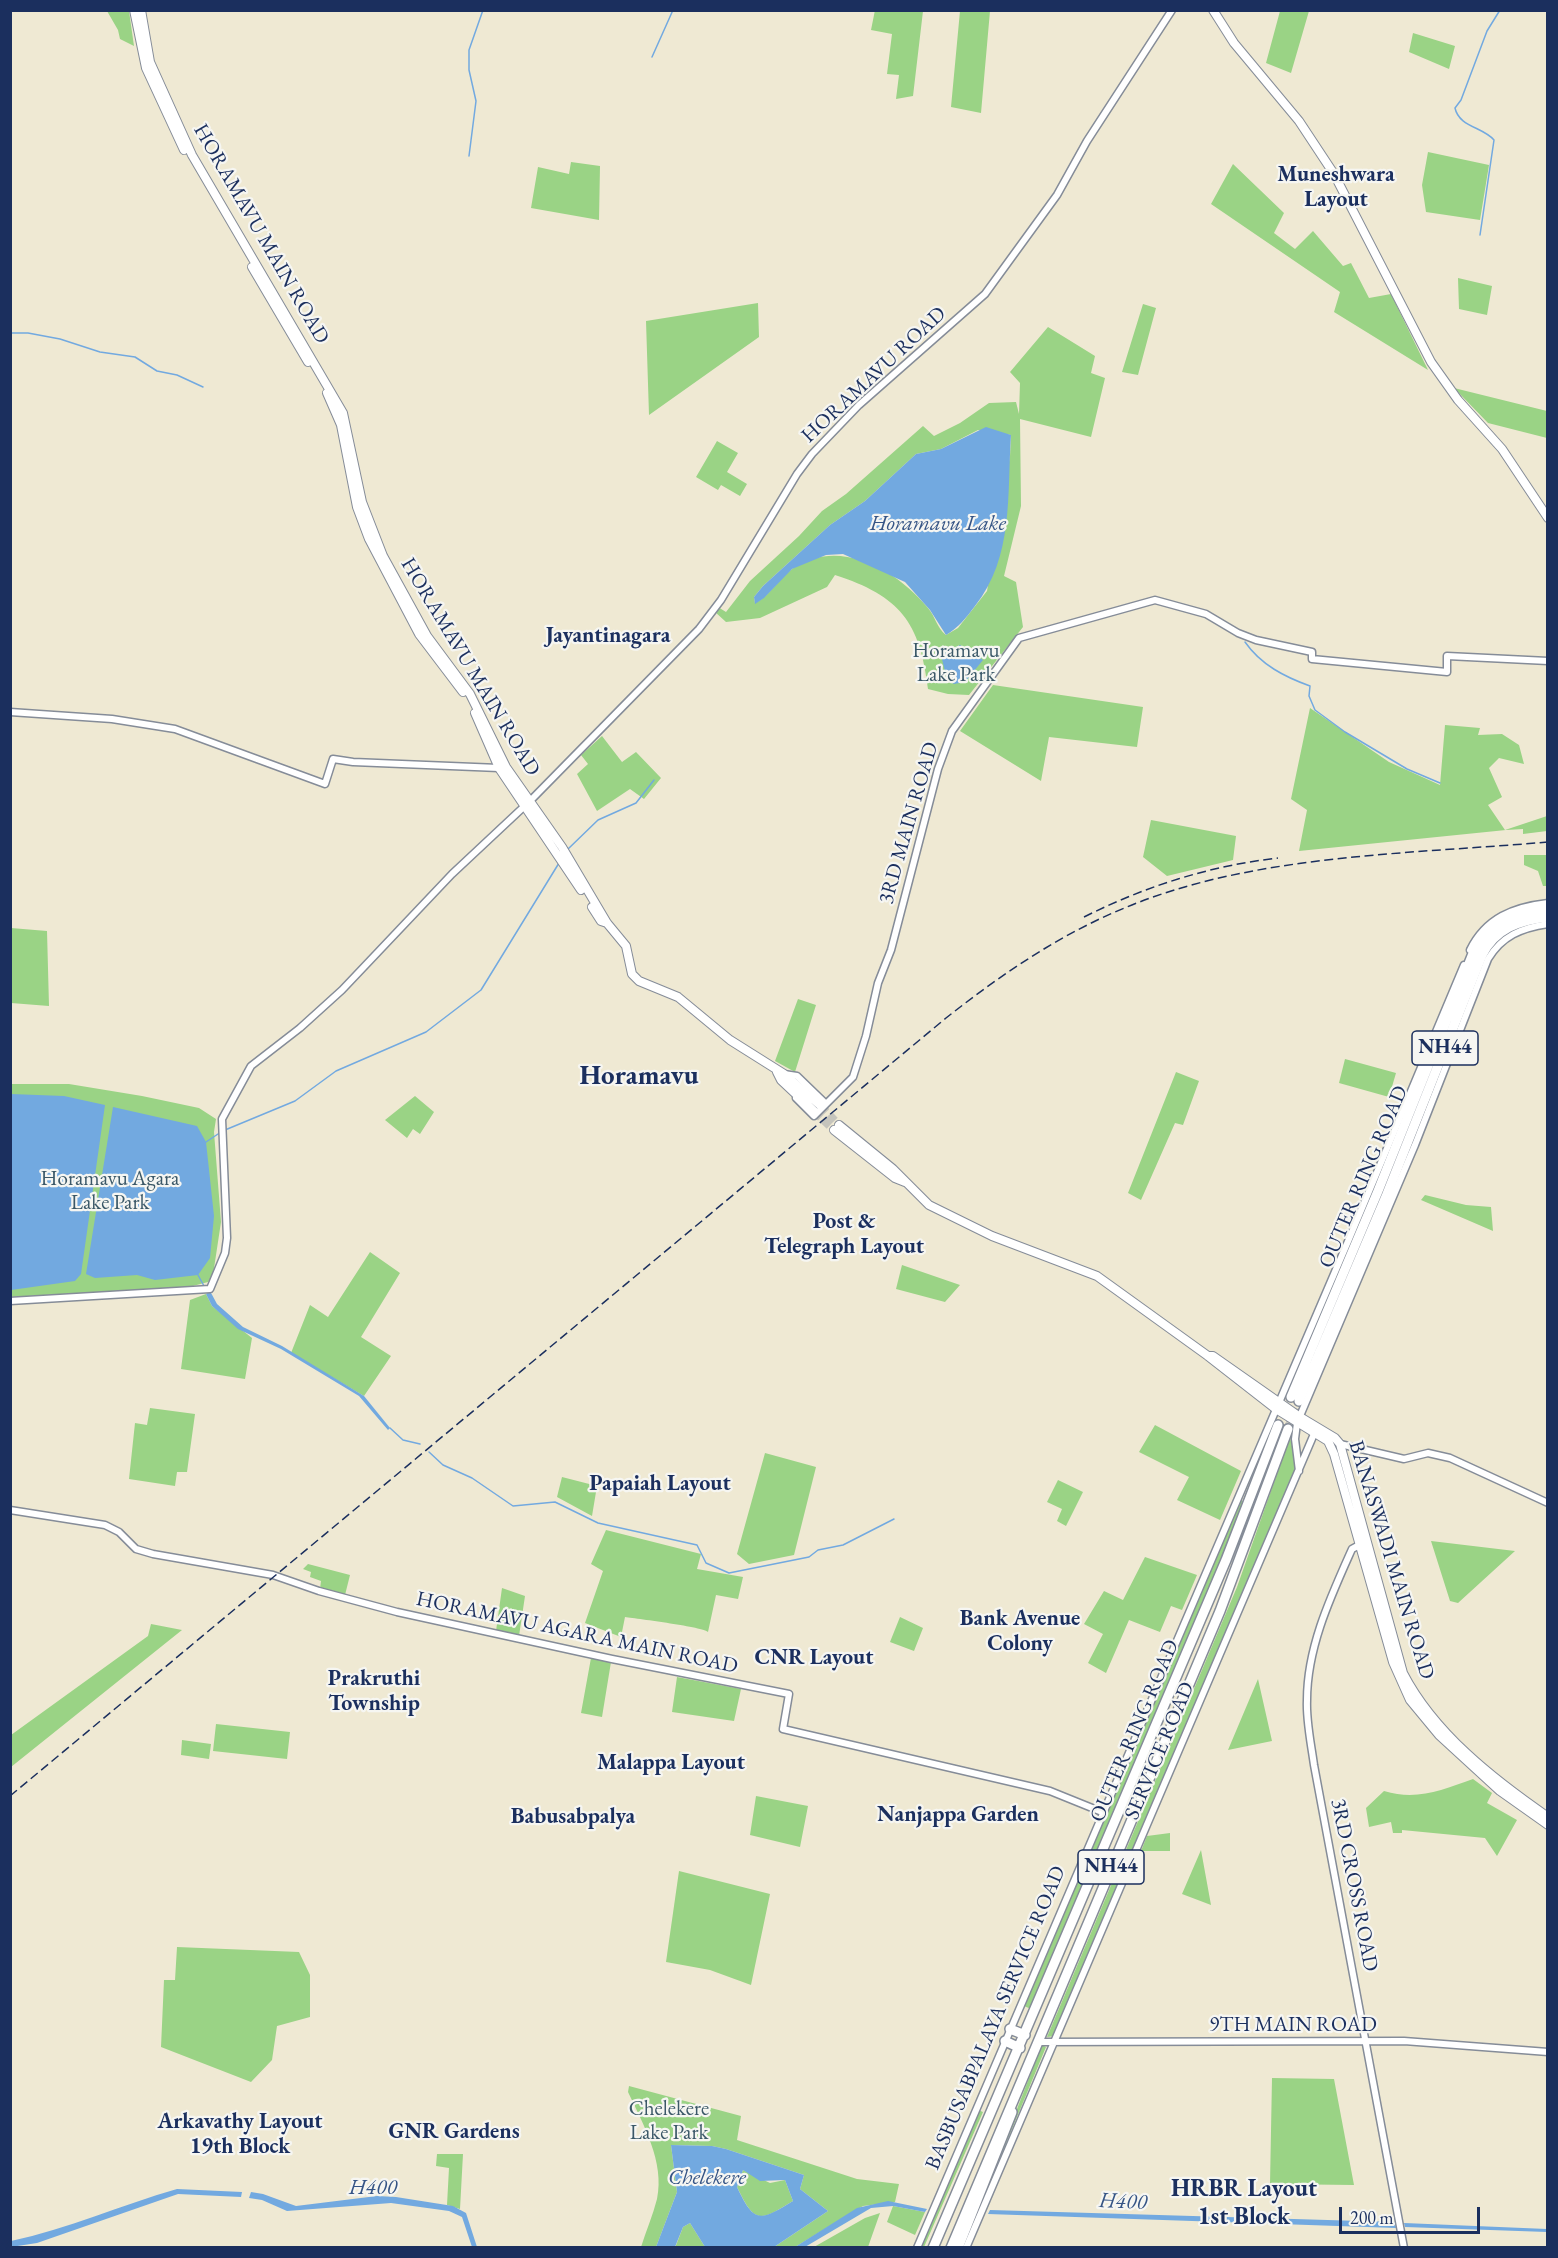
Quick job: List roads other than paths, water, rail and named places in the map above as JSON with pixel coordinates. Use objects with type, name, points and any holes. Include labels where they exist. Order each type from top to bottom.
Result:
[{"type":"highway","name":"OUTER RING ROAD","points":[[1548,909],[1514,916],[1490,929],[1474,951],[1391,1149],[1295,1399],[1387,1194],[1482,955],[1488,944],[1501,931],[1524,922],[1548,917]]},
{"type":"highway","name":"OUTER RING ROAD","points":[[933,2247],[1020,2048],[1283,1427],[1220,1611],[1018,2086],[1010,2123],[954,2246]]},
{"type":"highway","points":[[1010,2029],[1025,2035]]},
{"type":"highway","points":[[1005,2041],[1020,2048]]},
{"type":"highway","points":[[928,2247],[983,2120],[1006,2080]]},
{"type":"main road","name":"HORAMAVU MAIN ROAD","points":[[134,10],[146,68],[190,161],[337,413],[357,507],[371,545],[419,634],[469,700],[499,768],[527,803]]},
{"type":"main road","name":"HORAMAVU MAIN ROAD","points":[[141,10],[150,62],[192,155],[344,413],[362,502],[382,556],[427,636],[470,694],[506,767],[527,803],[564,857],[601,921],[607,923],[626,946],[632,974],[639,981],[678,997],[730,1040],[781,1075]]},
{"type":"main road","points":[[1213,10],[1234,43],[1299,121],[1337,180],[1431,362],[1454,394],[1516,467],[1548,518]]},
{"type":"main road","points":[[781,1075],[821,1107]]},
{"type":"main road","points":[[836,1127],[895,1178],[908,1184],[929,1205],[964,1224],[1096,1276],[1208,1356],[1214,1356],[1298,1420]]},
{"type":"main road","name":"BANASWADI MAIN ROAD","points":[[1298,1420],[1332,1446],[1403,1673],[1415,1696],[1471,1756],[1516,1795],[1548,1817]]},
{"type":"main road","name":"BANASWADI MAIN ROAD","points":[[1298,1420],[1335,1437],[1340,1444],[1393,1662],[1410,1700],[1439,1734],[1500,1791],[1548,1825]]},
{"type":"street","name":"HORAMAVU ROAD","points":[[527,803],[699,629],[721,600],[797,474],[812,454],[859,405],[985,294],[1057,195],[1088,141],[1172,10]]},
{"type":"street","name":"3RD MAIN ROAD","points":[[821,1107],[852,1077],[856,1067],[866,1036],[878,983],[891,950],[938,769],[952,731],[1019,638],[1155,600],[1197,610],[1256,640],[1312,652],[1312,659],[1336,663],[1447,672],[1447,656],[1548,661]]},
{"type":"street","points":[[10,712],[112,719],[175,729],[325,784],[333,759],[353,762],[499,768]]},
{"type":"street","points":[[10,1301],[111,1293],[208,1290],[225,1253],[227,1238],[221,1126],[225,1112],[251,1066],[300,1028],[342,990],[452,874],[527,803]]},
{"type":"street","points":[[1445,1019],[1468,954],[1483,929],[1516,908],[1548,903]]},
{"type":"street","points":[[1300,1472],[1295,1439],[1298,1420],[1412,1153],[1488,959],[1501,941],[1512,934],[1548,924]]},
{"type":"street","points":[[781,1075],[781,1085],[812,1115],[814,1116],[821,1107]]},
{"type":"street","name":"BASBUSABPALAYA SERVICE ROAD","points":[[917,2247],[1277,1406],[1391,1149]]},
{"type":"street","name":"SERVICE ROAD","points":[[966,2247],[1300,1472],[1314,1434]]},
{"type":"street","points":[[1340,1444],[1404,1459],[1428,1454],[1450,1458],[1548,1503]]},
{"type":"street","name":"HORAMAVU AGARA MAIN ROAD","points":[[10,1510],[105,1525],[119,1532],[139,1550],[273,1575],[320,1592],[398,1612],[612,1659],[789,1694],[783,1729],[1050,1791],[1102,1812]]},
{"type":"street","name":"3RD CROSS ROAD","points":[[1363,1543],[1352,1549],[1329,1601],[1314,1647],[1306,1700],[1314,1765],[1404,2247]]},
{"type":"street","name":"9TH MAIN ROAD","points":[[1038,2042],[1366,2041],[1471,2045],[1548,2052]]},
{"type":"water","name":"Horamavu Lake","points":[[986,427],[1011,435],[1006,524],[997,567],[988,587],[955,629],[946,635],[930,610],[905,582],[843,554],[826,555],[792,569],[764,598],[755,604],[754,597],[763,586],[830,525],[865,501],[916,454],[941,449]]},
{"type":"water","points":[[960,645],[983,660],[965,682],[954,684],[947,680],[941,655]]},
{"type":"water","points":[[11,1094],[64,1096],[105,1105],[81,1274],[75,1281],[11,1290]]},
{"type":"water","points":[[113,1107],[197,1126],[206,1142],[214,1216],[210,1258],[198,1275],[155,1280],[137,1275],[95,1278],[86,1274]]},
{"type":"water","points":[[210,1291],[217,1304],[243,1327],[282,1346],[364,1396],[390,1428],[388,1430],[359,1396],[281,1349],[238,1329],[212,1306],[206,1294]]},
{"type":"water","name":"Chelekere","points":[[671,2145],[712,2146],[804,2175],[800,2189],[828,2211],[774,2247],[705,2247],[690,2223],[683,2227],[675,2247],[656,2247],[677,2192]],"holes":[[[743,2170],[760,2181],[785,2180],[793,2201],[772,2213],[765,2215],[753,2213],[737,2187]]]},
{"type":"water","points":[[177,2189],[242,2192],[241,2197],[178,2194],[37,2243],[11,2247],[11,2241],[53,2230]]},
{"type":"water","points":[[251,2192],[296,2206],[377,2196],[453,2206],[466,2213],[477,2247],[472,2247],[462,2217],[449,2211],[391,2203],[287,2211],[262,2200],[249,2198]]},
{"type":"water","points":[[888,2201],[927,2209],[925,2212],[893,2206],[871,2208],[805,2247],[795,2247],[857,2208]]},
{"type":"water","points":[[990,2210],[1395,2222],[1396,2228],[988,2214]]},
{"type":"water","points":[[1404,2223],[1547,2229],[1547,2232],[1405,2227]]},
{"type":"waterway","points":[[469,156],[476,101],[469,70],[469,50],[483,10]]},
{"type":"waterway","points":[[652,57],[673,10]]},
{"type":"waterway","points":[[1480,235],[1494,140],[1461,119],[1455,108],[1461,100],[1487,31],[1500,10]]},
{"type":"waterway","points":[[10,333],[28,333],[60,339],[100,352],[135,357],[157,371],[177,375],[203,387]]},
{"type":"waterway","points":[[1245,642],[1266,664],[1310,686],[1309,696],[1315,710],[1345,732],[1407,769],[1440,783]]},
{"type":"waterway","points":[[568,849],[598,820],[636,803],[654,780]]},
{"type":"waterway","points":[[225,1130],[295,1101],[336,1071],[426,1032],[481,990],[559,863]]},
{"type":"waterway","points":[[206,1142],[221,1132]]},
{"type":"waterway","points":[[198,1275],[204,1286]]},
{"type":"waterway","points":[[390,1428],[403,1440],[420,1444]]},
{"type":"waterway","points":[[429,1452],[443,1465],[472,1478],[513,1506],[555,1502],[598,1523],[697,1545],[706,1563],[729,1573],[809,1557],[818,1550],[843,1545],[894,1519]]},
{"type":"tunnel","points":[[821,1106],[839,1125]]},
{"type":"tunnel","points":[[815,1112],[834,1130]]},
{"type":"tunnel","points":[[1288,1429],[1299,1401]]},
{"type":"railway","points":[[10,1796],[946,1018],[1032,956],[1078,930],[1127,907],[1176,889],[1227,876],[1334,859],[1548,842]]},
{"type":"railway","points":[[1084,917],[1131,896],[1178,879],[1227,866],[1278,858]]},
{"type":"district","name":"Muneshwara Layout","points":[[1336,188]]},
{"type":"district","name":"Jayantinagara","points":[[608,636]]},
{"type":"district","name":"Horamavu","points":[[639,1077]]},
{"type":"district","name":"Post & Telegraph Layout","points":[[844,1234]]},
{"type":"district","name":"Papaiah Layout","points":[[660,1484]]},
{"type":"district","name":"Bank Avenue Colony","points":[[1020,1632]]},
{"type":"district","name":"CNR Layout","points":[[814,1658]]},
{"type":"district","name":"Prakruthi Township","points":[[374,1692]]},
{"type":"district","name":"Malappa Layout","points":[[671,1763]]},
{"type":"district","name":"Nanjappa Garden","points":[[958,1815]]},
{"type":"district","name":"Babusabpalya","points":[[573,1817]]},
{"type":"district","name":"GNR Gardens","points":[[454,2132]]},
{"type":"district","name":"Arkavathy Layout 19th Block","points":[[240,2134]]},
{"type":"district","name":"HRBR Layout 1st Block","points":[[1244,2203]]},
{"type":"park label","name":"Horamavu Lake Park","points":[[956,663]]},
{"type":"park label","name":"Horamavu Agara Lake Park","points":[[110,1191]]},
{"type":"park label","name":"Chelekere Lake Park","points":[[669,2121]]},
{"type":"water label","name":"H400","points":[[373,2188]]},
{"type":"water label","name":"H400","points":[[1123,2202]]}]
